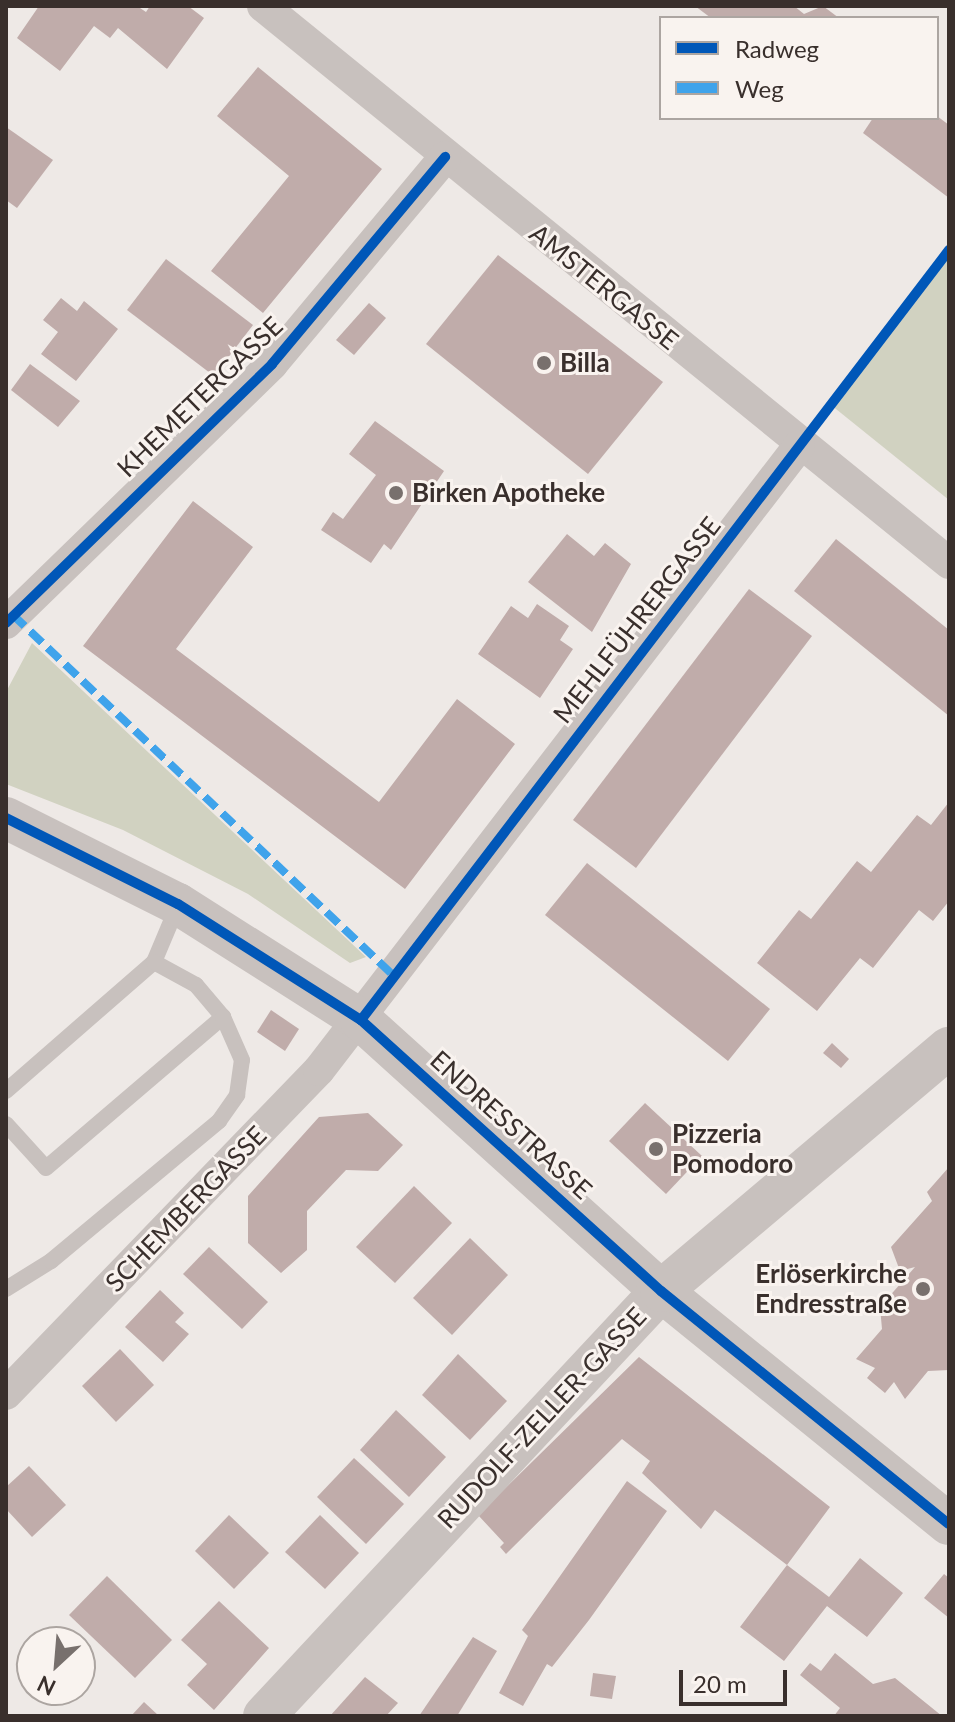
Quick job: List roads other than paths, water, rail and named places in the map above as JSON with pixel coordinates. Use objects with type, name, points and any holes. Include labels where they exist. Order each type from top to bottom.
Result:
[{"type":"street","name":"AMSTERGASSE","points":[[263,6],[799,446],[949,563]]},
{"type":"street","name":"KHEMETERGASSE","points":[[6,623],[272,364],[445,157]]},
{"type":"street","name":"MEHLFÜHRERGASSE","points":[[361,1020],[799,446]]},
{"type":"street","name":"ENDRESSTRASSE","points":[[6,818],[42,830],[86,863],[178,904],[361,1020],[661,1291],[949,1524]]},
{"type":"street","name":"ENDRESSTRASSE","points":[[6,848],[86,863]]},
{"type":"street","name":"SCHEMBERGASSE","points":[[6,1394],[361,1020]]},
{"type":"street","name":"RUDOLF-ZELLER-GASSE","points":[[264,1716],[661,1291],[949,1048]]},
{"type":"lane","points":[[6,1091],[154,962],[178,904]]},
{"type":"lane","points":[[6,1289],[51,1261],[219,1121],[237,1095],[242,1060],[223,1017],[196,985],[154,962]]},
{"type":"lane","points":[[6,1124],[46,1168],[223,1017]]},
{"type":"place","name":"Billa","points":[[544,363]]},
{"type":"place","name":"Birken Apotheke","points":[[396,493]]},
{"type":"place","name":"Pizzeria Pomodoro","points":[[656,1149]]},
{"type":"place","name":"Erlöserkirche Endresstraße","points":[[923,1289]]}]
